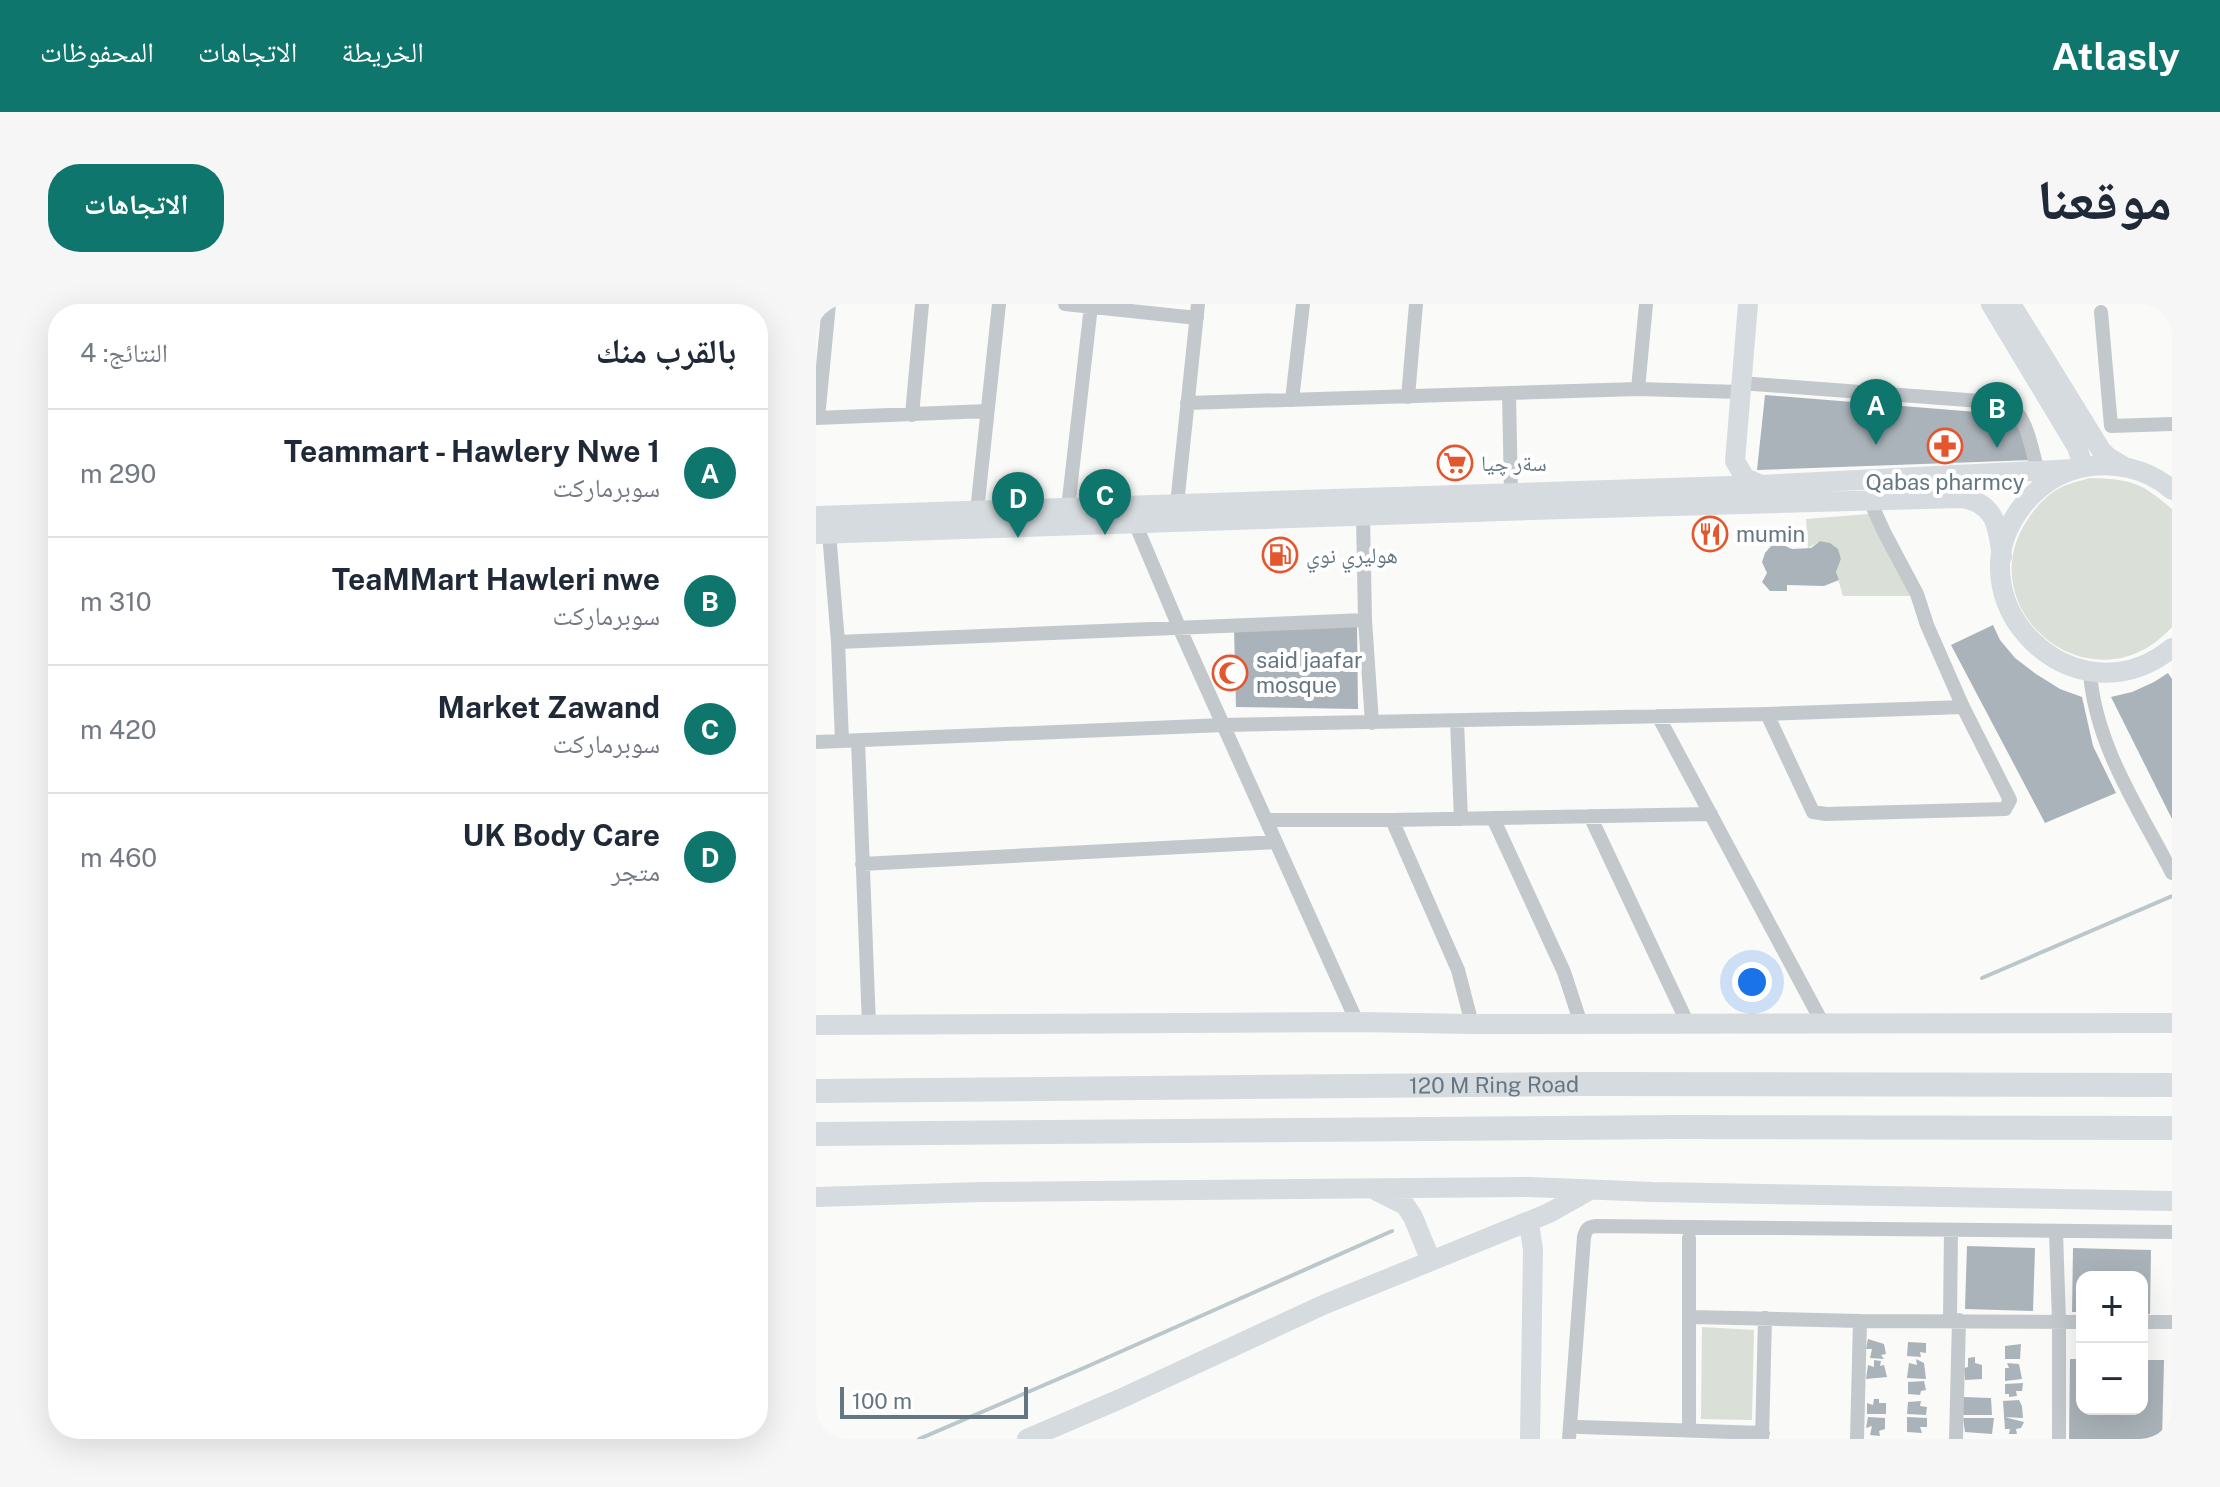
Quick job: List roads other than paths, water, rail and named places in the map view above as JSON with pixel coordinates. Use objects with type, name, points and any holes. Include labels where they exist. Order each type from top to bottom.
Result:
[{"type":"highway","name":"120 M Ring Road","points":[[816,1091],[1563,1084],[2172,1085]]},
{"type":"highway","name":"120 M Ring Road","points":[[816,1134],[1675,1127],[2172,1128]]},
{"type":"street","points":[[829,304],[817,418],[987,411]]},
{"type":"street","points":[[912,415],[922,304]]},
{"type":"street","points":[[977,511],[999,304]]},
{"type":"street","points":[[1065,304],[1197,311],[1177,504]]},
{"type":"street","points":[[1292,400],[1303,304]]},
{"type":"street","points":[[1408,397],[1416,304]]},
{"type":"street","points":[[1638,389],[1646,304]]},
{"type":"street","points":[[1748,304],[1735,461],[1745,478],[1761,485]]},
{"type":"street","points":[[1991,304],[2077,447],[2081,459],[2077,469],[2051,480],[2031,496],[2011,524],[2002,557]]},
{"type":"street","points":[[2011,304],[2101,450],[2123,466]]},
{"type":"street","points":[[1068,508],[1091,306]]},
{"type":"street","points":[[2101,312],[2111,426],[2172,424]]},
{"type":"street","points":[[1187,403],[1740,388],[2007,403],[2022,417],[2038,471]]},
{"type":"street","points":[[1509,394],[1511,492]]},
{"type":"street","points":[[1701,487],[1735,461]]},
{"type":"street","points":[[842,741],[838,642],[822,534],[1363,516],[1701,487],[2108,465],[2163,476],[2172,490]]},
{"type":"street","points":[[1967,499],[1974,486],[1968,474]]},
{"type":"street","points":[[816,516],[1511,492],[1564,499],[1967,499],[1980,504],[1994,518],[2007,604],[2033,644],[2059,662],[2090,672],[2121,672],[2136,668],[2172,648]]},
{"type":"street","points":[[1767,714],[1813,812],[2005,809],[2010,800],[1963,707],[1927,625],[1917,594],[1870,501]]},
{"type":"street","points":[[1363,516],[1365,620],[1372,723]]},
{"type":"street","points":[[1135,523],[1357,1022]]},
{"type":"street","points":[[838,642],[1365,620]]},
{"type":"street","points":[[2090,672],[2094,705],[2103,738],[2172,873]]},
{"type":"street","points":[[816,742],[1223,725],[1963,707]]},
{"type":"street","points":[[1658,716],[1823,1024]]},
{"type":"street","points":[[1457,721],[1461,819]]},
{"type":"street","points":[[858,741],[869,1025]]},
{"type":"street","points":[[1266,820],[1711,814]]},
{"type":"street","points":[[1590,816],[1688,1024]]},
{"type":"street","points":[[1493,818],[1564,972],[1581,1024]]},
{"type":"street","points":[[1392,820],[1458,970],[1472,1024]]},
{"type":"street","points":[[862,864],[1276,842]]},
{"type":"street","points":[[816,1025],[2172,1023]]},
{"type":"street","points":[[1369,1187],[1405,1205],[1431,1261]]},
{"type":"street","points":[[816,1197],[983,1192],[1529,1187],[2172,1201]]},
{"type":"street","points":[[1027,1439],[1323,1305],[1529,1222],[1590,1190]]},
{"type":"street","points":[[1529,1222],[1533,1250],[1530,1439]]},
{"type":"street","points":[[1765,1318],[1762,1436],[1689,1430],[1574,1433],[1584,1237],[1590,1227],[2172,1232]]},
{"type":"street","points":[[1951,1231],[1956,1439]]},
{"type":"street","points":[[2056,1232],[2059,1439]]},
{"type":"street","points":[[1689,1238],[1689,1430]]},
{"type":"street","points":[[1690,1317],[2076,1322]]},
{"type":"street","points":[[1857,1439],[1860,1321]]},
{"type":"street","points":[[2148,1322],[2172,1322]]},
{"type":"waterway","points":[[1982,978],[2172,896]]},
{"type":"waterway","points":[[919,1439],[1392,1231]]},
{"type":"place","name":"Teammart - Hawlery Nwe 1","points":[[1876,445]]},
{"type":"place","name":"Qabas pharmcy","points":[[1945,446]]},
{"type":"place","name":"TeaMMart Hawleri nwe","points":[[1997,448]]},
{"type":"place","name":"سةر چيا","points":[[1455,463]]},
{"type":"place","name":"mumin","points":[[1710,534]]},
{"type":"place","name":"Market Zawand","points":[[1105,535]]},
{"type":"place","name":"UK Body Care","points":[[1018,538]]},
{"type":"place","name":"هوليري نوي","points":[[1280,555]]},
{"type":"place","name":"said jaafar mosque","points":[[1230,673]]}]
